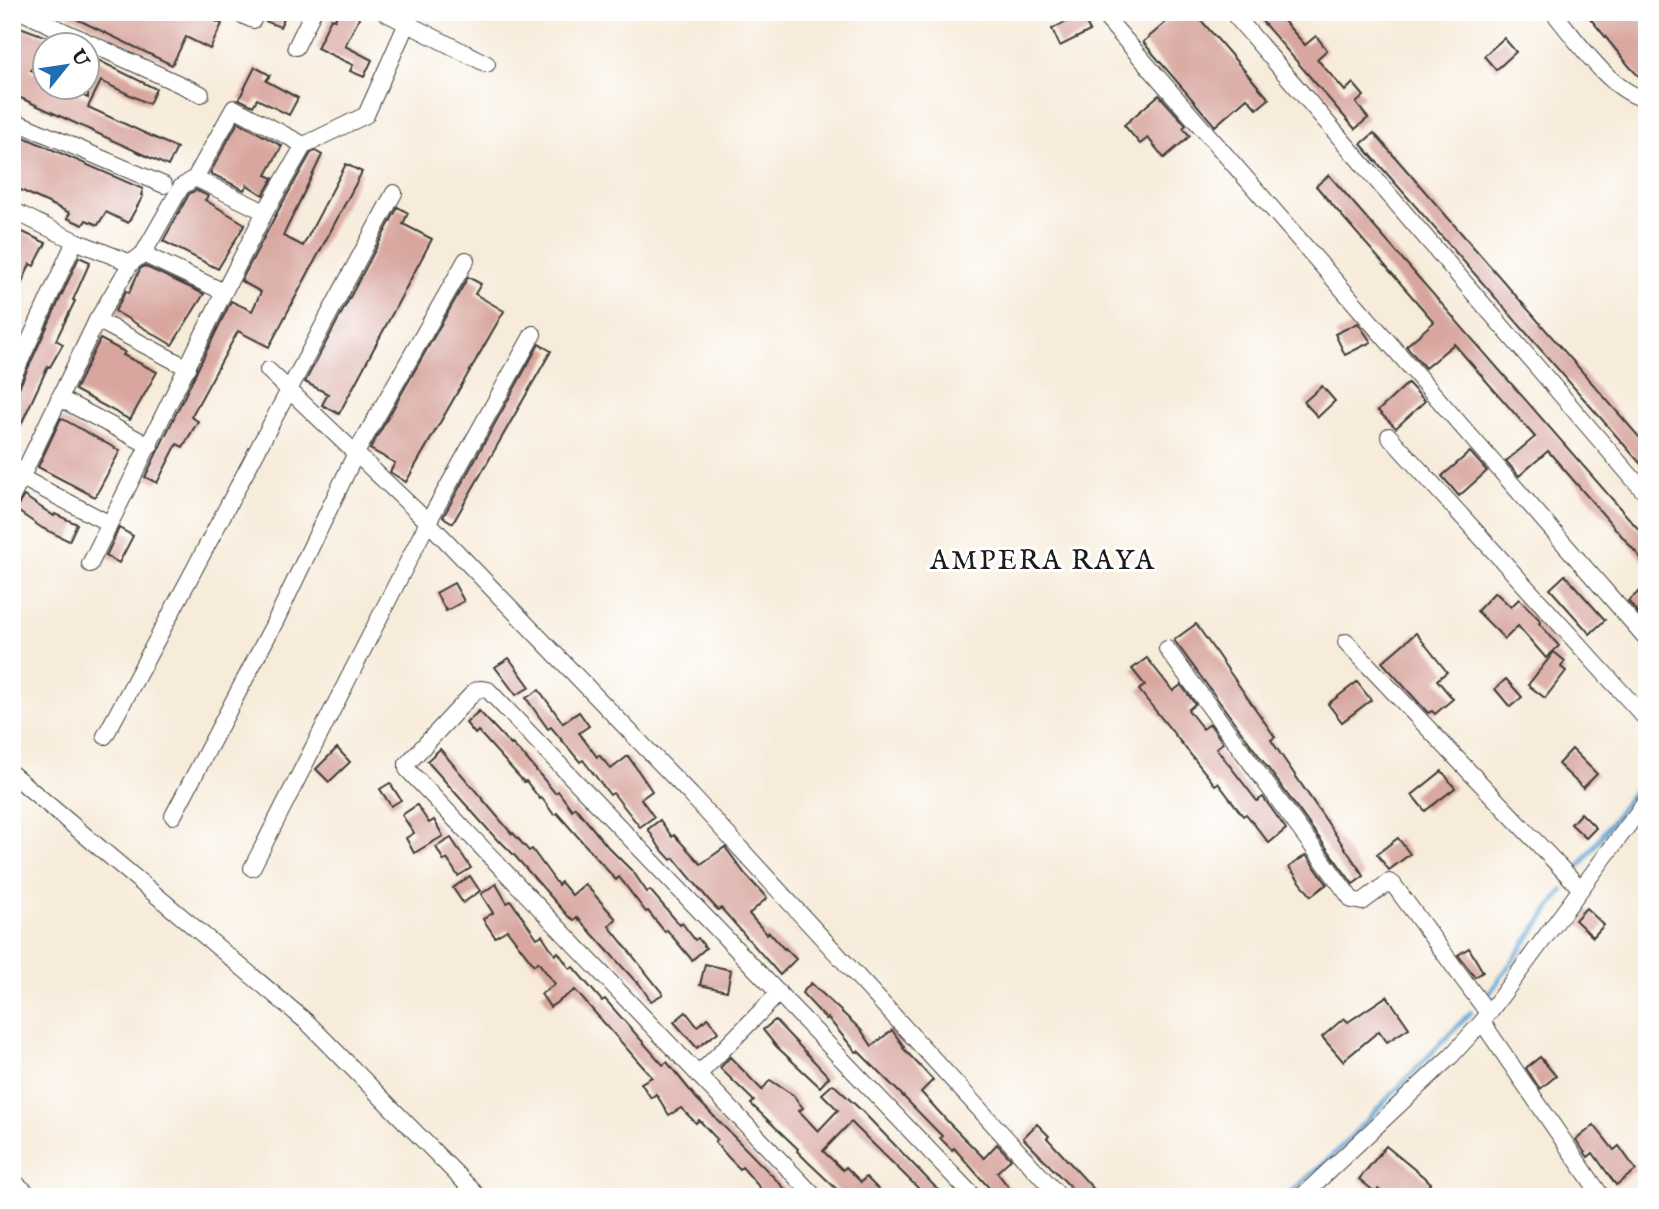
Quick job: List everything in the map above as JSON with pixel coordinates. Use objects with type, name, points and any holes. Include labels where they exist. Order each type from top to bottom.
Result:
[{"type":"street","points":[[22,12],[201,94]]},
{"type":"street","points":[[235,12],[253,20]]},
{"type":"street","points":[[296,47],[313,12]]},
{"type":"street","points":[[384,12],[410,18],[487,64]]},
{"type":"street","points":[[1101,12],[1647,639]]},
{"type":"street","points":[[1232,12],[1647,495]]},
{"type":"street","points":[[1553,12],[1611,79],[1628,94],[1645,99]]},
{"type":"street","points":[[90,564],[108,523],[150,446],[265,212],[304,145],[366,115],[410,18]]},
{"type":"street","points":[[12,497],[97,320],[181,187],[195,178],[233,108],[304,145]]},
{"type":"street","points":[[12,120],[164,185]]},
{"type":"street","points":[[195,178],[265,212]]},
{"type":"street","points":[[105,736],[202,559],[288,389],[394,194]]},
{"type":"street","points":[[12,210],[75,241],[137,259],[225,292]]},
{"type":"street","points":[[12,379],[75,241]]},
{"type":"street","points":[[173,816],[276,620],[356,453],[466,260]]},
{"type":"street","points":[[97,320],[188,368]]},
{"type":"street","points":[[252,868],[428,522],[533,334]]},
{"type":"street","points":[[268,370],[428,522],[692,796],[1060,1197]]},
{"type":"street","points":[[60,398],[150,446]]},
{"type":"street","points":[[1389,436],[1647,720]]},
{"type":"street","points":[[22,478],[108,523]]},
{"type":"street","points":[[1346,642],[1580,888]]},
{"type":"street","points":[[1167,649],[1352,900],[1362,902],[1389,882],[1393,884],[1485,1017],[1602,1197]]},
{"type":"street","points":[[815,1197],[407,769],[407,764],[475,691],[488,690],[974,1197]]},
{"type":"street","points":[[12,774],[308,1023],[479,1197]]},
{"type":"street","points":[[1301,1197],[1451,1056],[1485,1017],[1647,800]]},
{"type":"street","points":[[698,1074],[779,993]]},
{"type":"street","points":[[12,1180],[32,1197]]},
{"type":"building","points":[[62,12],[198,12],[222,24],[210,49],[186,37],[172,65]]},
{"type":"building","points":[[260,12],[287,12],[280,27],[263,20]]},
{"type":"building","points":[[338,12],[362,12],[345,46],[372,60],[364,77],[350,71],[353,65],[317,48],[331,18],[335,20]]},
{"type":"building","points":[[1178,12],[1194,12],[1269,99],[1257,109],[1247,98],[1215,126],[1143,42]]},
{"type":"building","points":[[1254,12],[1276,12],[1305,45],[1316,36],[1327,50],[1317,59],[1345,91],[1353,83],[1364,96],[1356,103],[1368,118],[1355,129]]},
{"type":"building","points":[[1585,12],[1647,12],[1647,85],[1629,66]]},
{"type":"building","points":[[1081,14],[1090,31],[1060,46],[1052,29]]},
{"type":"building","points":[[12,24],[34,32],[32,102],[90,102],[88,107],[177,148],[168,166],[12,94]]},
{"type":"building","points":[[1504,38],[1516,52],[1496,70],[1484,56]]},
{"type":"building","points":[[102,62],[156,89],[149,104],[102,81]]},
{"type":"building","points":[[255,67],[270,75],[266,81],[298,98],[289,115],[257,99],[253,106],[239,99]]},
{"type":"building","points":[[1159,95],[1186,125],[1183,128],[1190,136],[1164,158],[1148,138],[1140,144],[1124,125]]},
{"type":"building","points":[[238,122],[282,146],[266,175],[273,178],[263,195],[247,185],[244,190],[210,173]]},
{"type":"building","points":[[12,132],[143,189],[143,196],[128,223],[106,212],[98,225],[86,220],[83,225],[67,218],[70,213],[12,186]]},
{"type":"building","points":[[1374,133],[1647,446],[1647,471],[1361,144]]},
{"type":"building","points":[[315,151],[322,155],[283,236],[303,246],[346,164],[362,172],[269,347],[238,331],[191,417],[198,421],[183,447],[177,444],[157,483],[145,477],[231,301],[252,311],[261,292],[241,281],[279,209],[311,153]]},
{"type":"building","points":[[1329,175],[1647,539],[1647,565],[1548,451],[1519,476],[1506,461],[1535,437],[1454,344],[1425,368],[1406,346],[1434,322],[1316,186]]},
{"type":"building","points":[[196,190],[208,196],[205,200],[245,224],[218,269],[163,241],[189,194]]},
{"type":"building","points":[[398,207],[408,213],[403,224],[432,239],[339,414],[322,405],[328,394],[305,382]]},
{"type":"building","points":[[12,227],[46,243],[34,266],[30,264],[12,306]]},
{"type":"building","points":[[79,257],[90,262],[56,340],[63,344],[50,367],[48,366],[12,444],[12,403]]},
{"type":"building","points":[[144,266],[204,294],[172,345],[115,311]]},
{"type":"building","points":[[468,277],[481,284],[475,294],[504,311],[406,482],[390,472],[395,463],[370,449]]},
{"type":"building","points":[[1358,323],[1371,342],[1345,355],[1335,334]]},
{"type":"building","points":[[100,339],[125,352],[123,355],[157,372],[130,420],[75,390]]},
{"type":"building","points":[[539,344],[551,351],[453,523],[443,517]]},
{"type":"building","points":[[1408,383],[1425,401],[1396,428],[1378,411]]},
{"type":"building","points":[[1322,386],[1335,401],[1318,417],[1304,402]]},
{"type":"building","points":[[61,418],[120,451],[95,497],[38,467]]},
{"type":"building","points":[[1470,452],[1487,471],[1459,496],[1442,476]]},
{"type":"building","points":[[24,496],[54,516],[55,514],[77,524],[69,541],[42,528],[12,507],[18,505]]},
{"type":"building","points":[[119,528],[133,536],[119,563],[106,556]]},
{"type":"building","points":[[1565,575],[1605,620],[1590,634],[1550,589]]},
{"type":"building","points":[[454,583],[464,601],[446,611],[436,593]]},
{"type":"building","points":[[1647,585],[1647,623],[1628,601]]},
{"type":"building","points":[[1495,592],[1511,607],[1519,599],[1541,621],[1539,623],[1559,646],[1546,658],[1518,626],[1505,639],[1477,611]]},
{"type":"building","points":[[1196,624],[1275,737],[1271,740],[1364,876],[1353,884],[1174,640]]},
{"type":"building","points":[[1416,633],[1447,672],[1437,680],[1453,699],[1435,714],[1432,711],[1428,713],[1382,662]]},
{"type":"building","points":[[1554,652],[1565,661],[1561,667],[1566,671],[1545,698],[1528,685]]},
{"type":"building","points":[[509,658],[530,687],[516,695],[495,667]]},
{"type":"building","points":[[1147,658],[1173,691],[1181,685],[1195,704],[1188,710],[1203,729],[1210,724],[1223,743],[1216,748],[1257,801],[1263,797],[1286,829],[1269,843],[1246,814],[1243,816],[1218,783],[1215,785],[1139,690],[1145,685],[1132,669]]},
{"type":"building","points":[[1506,679],[1522,697],[1510,707],[1495,689]]},
{"type":"building","points":[[1357,682],[1371,700],[1342,722],[1328,704]]},
{"type":"building","points":[[539,690],[563,723],[579,712],[589,726],[579,733],[597,757],[599,755],[611,769],[628,756],[652,791],[641,799],[654,817],[640,827],[613,793],[610,795],[583,760],[580,762],[551,727],[548,729],[526,698]]},
{"type":"building","points":[[479,711],[526,758],[555,793],[558,791],[572,810],[575,807],[634,873],[647,892],[650,890],[680,925],[682,923],[695,940],[698,938],[706,948],[692,960],[667,930],[665,932],[648,911],[646,912],[619,877],[616,880],[557,813],[554,815],[542,798],[540,799],[478,731],[475,734],[466,723]]},
{"type":"building","points":[[337,748],[350,762],[329,782],[316,769]]},
{"type":"building","points":[[440,749],[512,834],[529,851],[532,849],[558,885],[561,882],[572,895],[585,884],[616,919],[609,926],[663,994],[651,1001],[638,982],[577,917],[574,920],[568,916],[514,855],[499,842],[427,761]]},
{"type":"building","points":[[1572,749],[1597,774],[1583,788],[1558,764]]},
{"type":"building","points":[[1442,771],[1455,788],[1425,811],[1412,795]]},
{"type":"building","points":[[390,783],[401,800],[391,806],[380,789]]},
{"type":"building","points":[[417,805],[429,823],[434,820],[443,836],[414,853],[406,838],[414,833],[402,815]]},
{"type":"building","points":[[1581,813],[1596,828],[1586,838],[1571,824]]},
{"type":"building","points":[[660,820],[672,837],[674,835],[701,864],[725,847],[767,898],[749,914],[796,959],[780,975],[721,908],[718,910],[708,899],[674,858],[671,860],[660,848],[648,829]]},
{"type":"building","points":[[451,838],[471,868],[458,876],[436,847]]},
{"type":"building","points":[[1398,838],[1410,854],[1389,870],[1377,854]]},
{"type":"building","points":[[1306,855],[1327,884],[1311,896],[1289,867]]},
{"type":"building","points":[[470,876],[480,891],[463,903],[453,888]]},
{"type":"building","points":[[496,884],[507,903],[511,901],[537,938],[542,935],[555,955],[558,952],[570,969],[573,967],[602,1001],[605,999],[663,1065],[667,1062],[697,1099],[793,1197],[768,1197],[742,1167],[740,1169],[729,1158],[715,1142],[717,1139],[699,1120],[696,1123],[681,1108],[669,1115],[656,1094],[651,1098],[641,1083],[652,1077],[575,990],[550,1007],[541,994],[555,984],[538,962],[534,965],[507,930],[495,937],[483,919],[493,913],[481,894]]},
{"type":"building","points":[[1586,908],[1604,925],[1593,937],[1575,920]]},
{"type":"building","points":[[1469,948],[1483,972],[1475,977],[1458,955]]},
{"type":"building","points":[[705,964],[731,970],[727,991],[700,985]]},
{"type":"building","points":[[811,983],[861,1030],[872,1046],[892,1030],[903,1048],[933,1080],[921,1092],[949,1123],[984,1158],[997,1144],[1011,1159],[997,1172],[1016,1197],[997,1197],[954,1148],[952,1150],[898,1091],[856,1052],[828,1018],[826,1019],[802,993]]},
{"type":"building","points":[[1387,996],[1409,1028],[1387,1042],[1379,1031],[1343,1061],[1322,1037],[1344,1018],[1348,1022]]},
{"type":"building","points":[[686,1012],[697,1026],[708,1018],[718,1032],[697,1048],[674,1022]]},
{"type":"building","points":[[775,1020],[829,1077],[820,1087],[776,1046],[763,1030]]},
{"type":"building","points":[[730,1057],[762,1090],[770,1080],[793,1095],[803,1108],[799,1111],[818,1131],[838,1110],[822,1094],[833,1084],[945,1197],[911,1197],[919,1189],[851,1122],[823,1151],[843,1170],[846,1167],[861,1182],[866,1177],[886,1197],[845,1197],[751,1104],[754,1101],[720,1068]]},
{"type":"building","points":[[1540,1057],[1556,1076],[1540,1089],[1526,1068]]},
{"type":"building","points":[[1037,1124],[1101,1197],[1080,1197],[1023,1138]]},
{"type":"building","points":[[1594,1125],[1614,1150],[1619,1146],[1636,1170],[1616,1185],[1593,1153],[1588,1157],[1576,1140]]},
{"type":"building","points":[[1386,1146],[1431,1183],[1420,1197],[1387,1197],[1378,1189],[1375,1192],[1359,1179]]},
{"type":"waterway","points":[[1579,867],[1647,773]]},
{"type":"waterway","points":[[1486,998],[1563,890]]},
{"type":"waterway","points":[[1286,1197],[1338,1150],[1471,1012]]},
{"type":"district","name":"AMPERA RAYA","points":[[1043,559]]}]
